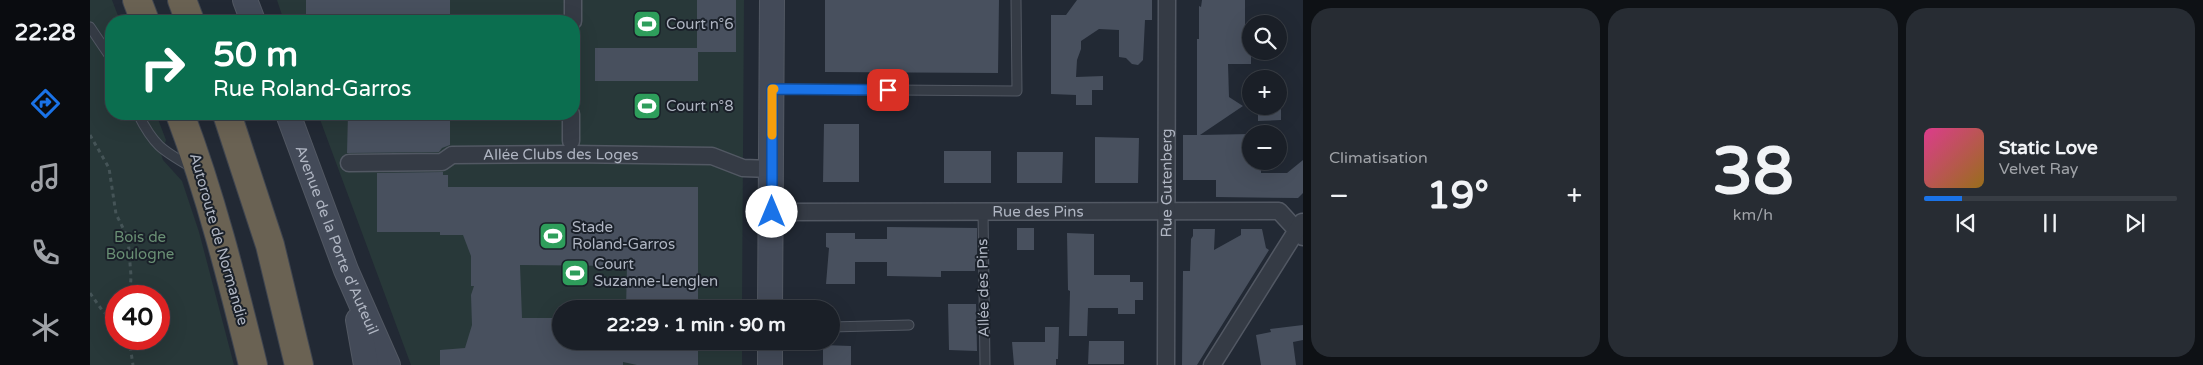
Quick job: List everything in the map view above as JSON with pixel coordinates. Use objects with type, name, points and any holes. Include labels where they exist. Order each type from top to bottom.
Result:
[{"type":"highway","points":[[138,0],[143,15]]},
{"type":"highway","points":[[182,0],[188,15]]},
{"type":"highway","points":[[189,0],[194,15]]},
{"type":"highway","name":"Autoroute de Normandie","points":[[182,120],[202,174],[228,264],[253,365]]},
{"type":"highway","points":[[229,120],[270,245],[299,365]]},
{"type":"main road","points":[[245,0],[251,15]]},
{"type":"main road","points":[[770,300],[772,0]]},
{"type":"main road","name":"Avenue de la Porte d'Auteuil","points":[[290,120],[346,270],[388,365]]},
{"type":"main road","points":[[346,270],[366,365]]},
{"type":"main road","points":[[770,350],[770,365]]},
{"type":"street","points":[[573,0],[573,15]]},
{"type":"street","name":"Rue Gutenberg","points":[[1166,365],[1167,0]]},
{"type":"street","points":[[571,120],[571,141]]},
{"type":"street","name":"Allée Clubs des Loges","points":[[349,163],[442,162],[452,155],[580,154],[712,156],[743,168],[772,168]]},
{"type":"street","name":"Rue des Pins","points":[[772,212],[1279,211],[1301,229]]},
{"type":"street","points":[[1212,365],[1301,229]]},
{"type":"lane","points":[[772,89],[1017,91],[1016,0]]},
{"type":"lane","points":[[90,27],[105,49]]},
{"type":"lane","points":[[141,120],[149,137],[159,147],[202,174]]},
{"type":"lane","name":"Allée des Pins","points":[[982,212],[984,365]]},
{"type":"lane","points":[[840,327],[909,325]]},
{"type":"path","points":[[90,135],[109,168],[116,214],[128,238],[131,285]]},
{"type":"path","points":[[90,293],[105,313]]},
{"type":"path","points":[[131,350],[133,365]]},
{"type":"green space","name":"Bois de Boulogne","points":[[90,0],[112,0],[118,15],[105,15],[105,120],[158,120],[166,140],[165,143],[162,143],[155,135],[163,160],[182,181],[199,232],[234,365],[90,365]]},
{"type":"green space","name":"Stade Roland-Garros","points":[[277,0],[744,0],[742,300],[552,300],[552,350],[742,350],[742,365],[411,365],[320,120],[580,120],[580,15],[282,15]]},
{"type":"building","points":[[306,0],[450,0],[450,15],[306,15]]},
{"type":"building","points":[[697,0],[736,0],[736,52],[698,52],[698,81],[595,81],[595,48],[697,48]]},
{"type":"building","points":[[825,0],[999,0],[998,73],[825,72]]},
{"type":"building","points":[[1077,0],[1152,0],[1152,20],[1145,20],[1143,60],[1138,65],[1132,64],[1126,58],[1119,57],[1119,30],[1099,29],[1081,41],[1076,77],[1103,76],[1103,90],[1092,90],[1092,105],[1076,105],[1076,95],[1051,94],[1051,15],[1066,15]]},
{"type":"building","points":[[1202,0],[1245,0],[1245,15],[1242,15],[1242,60],[1251,60],[1251,64],[1228,64],[1229,97],[1242,107],[1200,135],[1242,134],[1242,170],[1261,170],[1261,173],[1287,173],[1303,160],[1303,193],[1298,198],[1216,197],[1216,180],[1183,180],[1183,135],[1197,135],[1197,39],[1199,39],[1199,6],[1201,7]]},
{"type":"building","points":[[1258,115],[1281,115],[1281,120],[1258,121]]},
{"type":"building","points":[[348,120],[450,120],[450,145],[442,148],[439,152],[347,153]]},
{"type":"building","points":[[824,124],[859,124],[859,182],[823,182]]},
{"type":"building","points":[[1095,137],[1139,138],[1138,183],[1095,183]]},
{"type":"building","points":[[944,151],[991,151],[991,183],[944,183]]},
{"type":"building","points":[[1017,152],[1063,152],[1062,183],[1017,183]]},
{"type":"building","name":"Court Suzanne-Lenglen","points":[[443,172],[443,175],[448,175],[448,187],[698,187],[698,300],[626,300],[627,266],[520,265],[522,318],[552,318],[552,350],[698,350],[698,365],[637,365],[623,362],[623,365],[440,365],[440,350],[465,348],[472,325],[471,295],[474,286],[471,286],[471,256],[463,235],[440,235],[440,232],[377,232],[377,173]]},
{"type":"building","points":[[887,227],[977,228],[977,262],[975,262],[975,271],[941,271],[941,277],[887,276],[887,262],[855,262],[855,284],[826,284],[829,248],[826,247],[826,233],[855,233],[855,239],[887,239]]},
{"type":"building","points":[[1017,228],[1034,228],[1034,250],[1017,250]]},
{"type":"building","points":[[1193,229],[1215,229],[1214,250],[1241,235],[1241,229],[1262,229],[1266,248],[1269,250],[1197,365],[1182,365],[1183,271],[1190,271]]},
{"type":"building","points":[[1067,233],[1094,234],[1094,275],[1130,275],[1130,282],[1143,282],[1143,300],[1135,300],[1135,314],[1118,314],[1118,308],[1088,308],[1087,336],[1069,336],[1070,291],[1068,290]]},
{"type":"building","points":[[948,304],[976,304],[977,351],[949,350]]},
{"type":"building","points":[[1303,325],[1303,340],[1293,342],[1296,365],[1261,365],[1256,335],[1271,332],[1270,329]]},
{"type":"building","points":[[1045,327],[1059,327],[1058,359],[1056,359],[1056,365],[1014,365],[1012,342],[1045,342]]},
{"type":"building","points":[[1089,341],[1124,341],[1124,364],[1088,364]]},
{"type":"building","points":[[840,346],[851,346],[851,365],[823,365],[823,350],[840,350]]},
{"type":"slow traffic","points":[[772,135],[772,89],[774,89]]},
{"type":"place","name":"Court n°6","points":[[647,24]]},
{"type":"place","name":"Court n°8","points":[[647,106]]},
{"type":"place","name":"Stade Roland-Garros","points":[[553,236]]},
{"type":"place","name":"Court Suzanne-Lenglen","points":[[575,273]]},
{"type":"route","points":[[772,212],[772,89],[888,90]]}]
